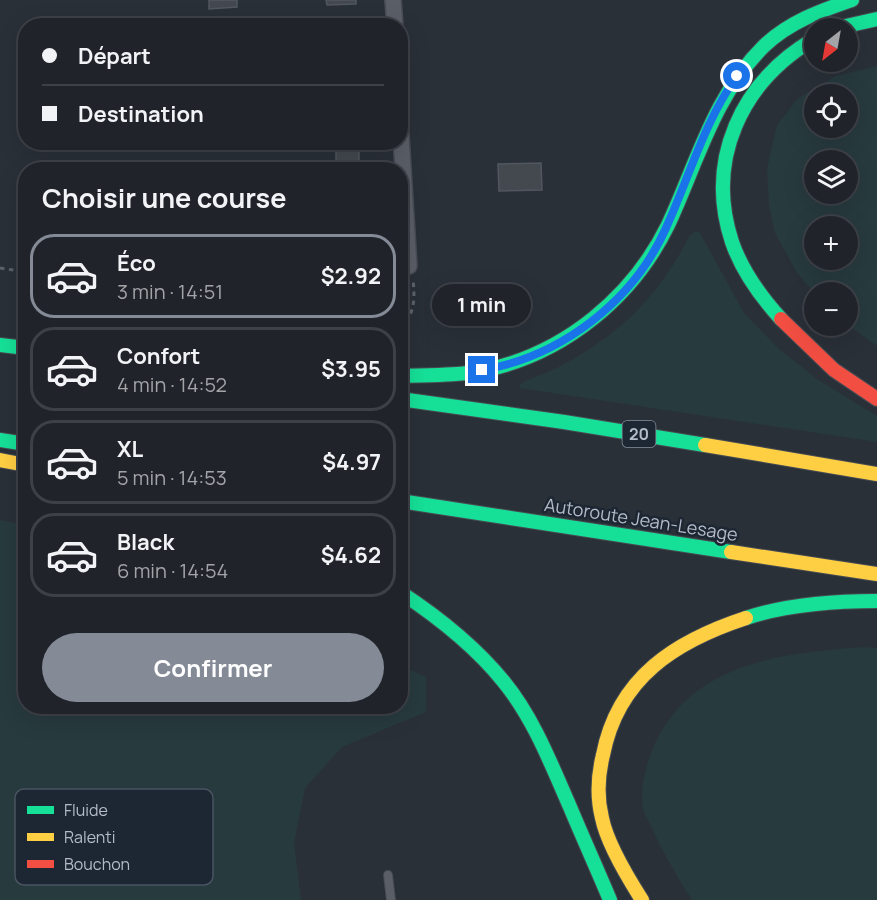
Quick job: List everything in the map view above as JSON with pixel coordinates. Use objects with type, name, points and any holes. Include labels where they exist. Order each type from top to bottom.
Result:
[{"type":"highway","points":[[408,375],[450,375],[498,367],[546,351],[593,321],[623,292],[642,267],[664,231],[712,118],[746,64],[767,43],[790,26],[827,7],[852,0]]},
{"type":"highway","points":[[858,23],[877,19]]},
{"type":"highway","points":[[804,45],[790,54],[767,75],[749,97],[734,128],[723,164],[721,186],[726,229],[742,267],[766,306],[789,331],[826,364],[877,399]]},
{"type":"highway","points":[[0,345],[18,343]]},
{"type":"highway","points":[[0,345],[18,347]]},
{"type":"highway","name":"20","points":[[408,400],[564,422],[877,474]]},
{"type":"highway","points":[[0,440],[18,443]]},
{"type":"highway","points":[[0,460],[18,463]]},
{"type":"highway","name":"Autoroute Jean-Lesage","points":[[408,502],[877,574]]},
{"type":"highway","points":[[408,597],[428,610],[463,639],[494,669],[524,712],[548,756],[610,900]]},
{"type":"highway","points":[[642,900],[603,826],[599,791],[599,767],[609,733],[625,699],[640,678],[666,656],[694,639],[746,616],[804,605],[877,602]]},
{"type":"street","points":[[393,0],[394,18]]},
{"type":"street","points":[[408,250],[409,266]]},
{"type":"lane","points":[[388,876],[391,900]]},
{"type":"path","points":[[408,320],[414,301],[413,279],[409,266]]},
{"type":"path","points":[[0,268],[18,271]]},
{"type":"green space","points":[[877,66],[877,346],[858,332],[858,282],[805,282],[797,273],[775,233],[769,205],[767,168],[777,125],[798,98],[804,95],[804,138],[858,138],[858,84],[822,84],[836,76]]},
{"type":"green space","points":[[696,231],[700,233],[744,313],[779,349],[817,379],[877,416],[877,442],[520,388],[520,384],[564,364],[590,348],[625,322],[654,292],[679,256],[690,235]]},
{"type":"green space","points":[[0,520],[18,524],[18,714],[408,714],[408,669],[426,677],[426,712],[342,747],[305,788],[294,843],[301,900],[0,900]]},
{"type":"green space","points":[[861,647],[877,648],[877,900],[692,900],[659,844],[644,811],[642,799],[643,782],[650,756],[656,741],[673,714],[694,694],[718,678],[744,667],[801,653]]},
{"type":"building","points":[[209,0],[237,0],[237,7],[209,9]]},
{"type":"building","points":[[326,0],[356,0],[356,4],[327,5]]},
{"type":"building","points":[[336,150],[359,150],[359,162],[336,162]]},
{"type":"building","points":[[541,163],[542,190],[499,191],[498,164]]},
{"type":"traffic: fast","points":[[408,376],[464,373],[515,362],[569,336],[594,318],[636,276],[653,251],[668,225],[719,108],[747,65],[764,46],[784,30],[817,13],[852,0]]},
{"type":"traffic: fast","points":[[858,23],[877,19]]},
{"type":"traffic: fast","points":[[781,319],[753,283],[736,253],[725,211],[723,182],[727,153],[736,126],[749,101],[767,77],[788,57],[804,46]]},
{"type":"traffic: fast","points":[[0,345],[18,347]]},
{"type":"traffic: fast","points":[[408,400],[705,445]]},
{"type":"traffic: fast","points":[[0,440],[18,443]]},
{"type":"traffic: fast","points":[[408,502],[731,552]]},
{"type":"traffic: fast","points":[[408,598],[468,644],[515,696],[549,758],[610,900]]},
{"type":"traffic: fast","points":[[746,618],[778,609],[811,604],[877,601]]},
{"type":"traffic: slow","points":[[705,445],[877,474]]},
{"type":"traffic: slow","points":[[0,460],[18,463]]},
{"type":"traffic: slow","points":[[731,552],[877,574]]},
{"type":"traffic: slow","points":[[642,900],[613,849],[600,810],[600,770],[611,728],[622,704],[636,683],[654,666],[696,638],[746,618]]},
{"type":"traffic: jam","points":[[781,319],[834,370],[877,399]]},
{"type":"route","points":[[482,370],[546,351],[593,321],[623,292],[642,267],[664,231],[712,118],[737,76]]}]
